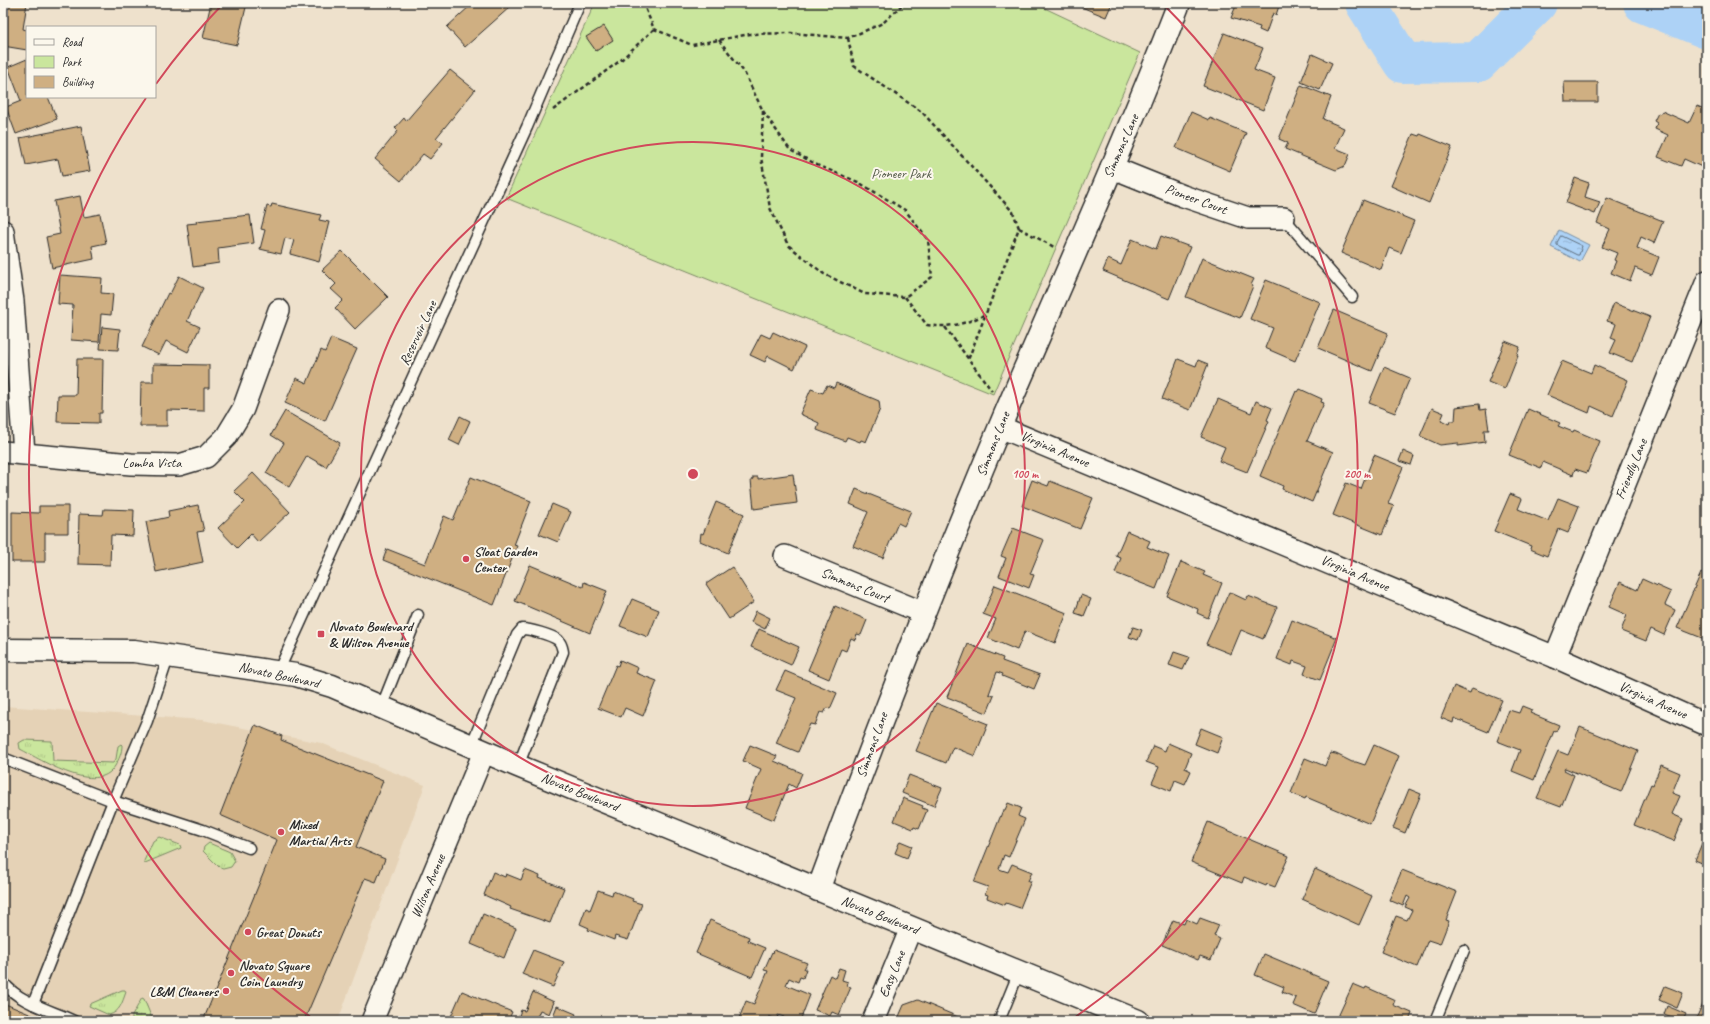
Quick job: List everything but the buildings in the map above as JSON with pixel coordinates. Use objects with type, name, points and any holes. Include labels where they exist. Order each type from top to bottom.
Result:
[{"type":"main road","name":"Simmons Lane","points":[[818,890],[883,714],[924,613],[1000,427],[1140,102],[1179,3]]},
{"type":"main road","name":"Novato Boulevard","points":[[3,650],[134,651],[296,675],[332,686],[477,749],[1138,1021]]},
{"type":"street","name":"Pioneer Court","points":[[1111,167],[1184,196],[1248,218],[1284,218]]},
{"type":"street","points":[[3,231],[13,301],[24,453]]},
{"type":"street","name":"Friendly Lane","points":[[1555,657],[1707,281]]},
{"type":"street","name":"Lomba Vista","points":[[3,452],[131,464],[179,465],[206,457],[226,437],[243,409],[279,310]]},
{"type":"street","name":"Virginia Avenue","points":[[1000,427],[1555,657],[1707,725]]},
{"type":"street","name":"Simmons Court","points":[[786,556],[924,613]]},
{"type":"street","name":"Wilson Avenue","points":[[372,1021],[477,749]]},
{"type":"street","name":"Easy Lane","points":[[873,1021],[911,928]]},
{"type":"lane","name":"Reservoir Lane","points":[[278,672],[528,127],[580,3]]},
{"type":"lane","points":[[1284,218],[1352,297]]},
{"type":"lane","points":[[381,708],[418,615]]},
{"type":"lane","points":[[477,749],[516,635],[522,629],[529,629],[558,640],[562,645],[563,652],[518,766]]},
{"type":"lane","points":[[33,1004],[113,801],[147,721],[169,655]]},
{"type":"lane","points":[[3,758],[113,801],[203,830],[249,848]]},
{"type":"lane","points":[[1435,1021],[1464,950]]},
{"type":"lane","points":[[999,1021],[1019,972]]},
{"type":"lane","points":[[3,982],[8,989],[33,1004],[74,1021]]},
{"type":"path","points":[[643,3],[654,29],[692,45],[750,34],[778,33],[848,38],[883,23],[904,3]]},
{"type":"path","points":[[528,127],[558,107],[615,64],[654,29]]},
{"type":"path","points":[[848,38],[854,66],[922,112],[1013,212],[1019,228],[1073,257]]},
{"type":"path","points":[[720,40],[744,72],[762,111],[790,150],[819,166],[858,182],[905,210],[928,240],[932,277],[905,297],[865,294],[824,274],[788,245],[770,208],[760,157],[762,111]]},
{"type":"path","points":[[968,360],[1019,228]]},
{"type":"path","points":[[905,297],[927,325],[945,327],[972,321],[986,314]]},
{"type":"path","points":[[945,327],[990,390]]},
{"type":"shaded area","points":[[3,706],[202,720],[321,743],[425,785],[338,1021],[3,1021]]},
{"type":"green space","name":"Pioneer Park","points":[[595,3],[1034,3],[1140,53],[993,394],[506,198]]},
{"type":"green space","points":[[24,740],[52,741],[53,761],[113,763],[116,759],[118,746],[121,744],[122,748],[115,766],[107,774],[96,778],[83,777],[55,767],[20,749],[19,743]]},
{"type":"green space","points":[[159,837],[180,845],[181,848],[145,863],[144,861],[153,841]]},
{"type":"green space","points":[[209,843],[230,852],[235,861],[231,867],[223,869],[220,868],[203,851],[204,847]]},
{"type":"green space","points":[[125,990],[126,992],[123,1000],[116,1012],[113,1014],[109,1015],[89,1006],[90,1004]]},
{"type":"green space","points":[[142,998],[144,999],[153,1021],[132,1021],[132,1016]]},
{"type":"water","points":[[1559,230],[1589,245],[1580,262],[1551,247]]},
{"type":"waterway","points":[[1365,3],[1403,63],[1478,62],[1537,3]]},
{"type":"waterway","points":[[1643,3],[1707,29]]},
{"type":"place","name":"Sloat Garden Center","points":[[466,559]]},
{"type":"place","name":"Novato Boulevard & Wilson Avenue","points":[[321,634]]},
{"type":"place","name":"Mixed Martial Arts","points":[[281,832]]},
{"type":"place","name":"Great Donuts","points":[[248,932]]},
{"type":"place","name":"Novato Square Coin Laundry","points":[[231,973]]},
{"type":"place","name":"L&M Cleaners","points":[[226,991]]}]
